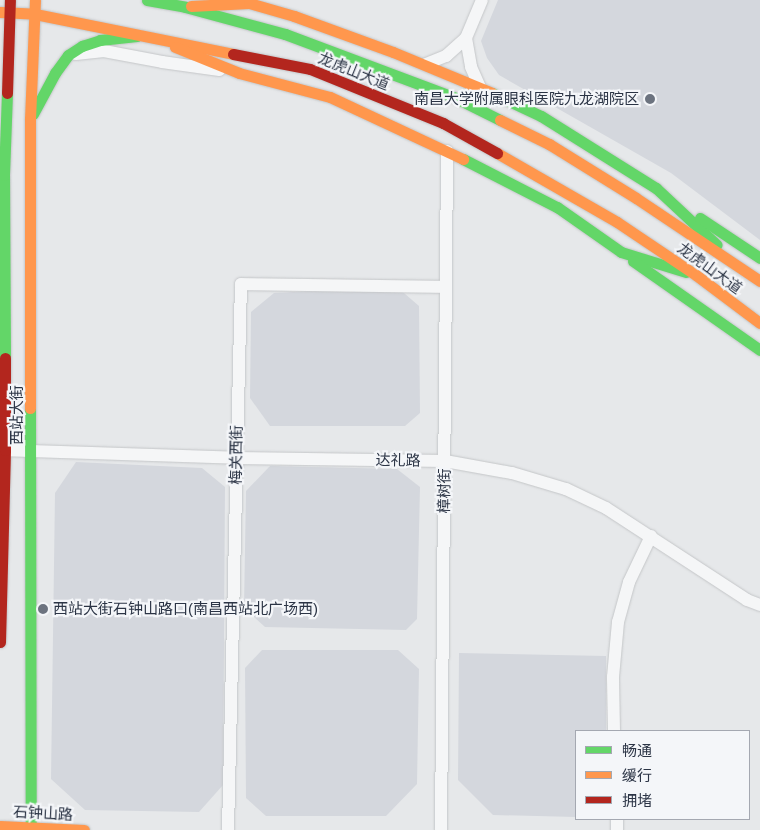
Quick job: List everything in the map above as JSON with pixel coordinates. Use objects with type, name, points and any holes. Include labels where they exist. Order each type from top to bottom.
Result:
[{"type":"main road","name":"西站大街","points":[[0,642],[5,12],[10,0]]},
{"type":"main road","name":"西站大街","points":[[31,829],[32,451],[30,119],[35,0]]},
{"type":"main road","name":"龙虎山大道","points":[[147,0],[185,7],[285,34],[456,98],[549,144],[740,266],[760,281]]},
{"type":"main road","points":[[185,7],[244,2],[294,16],[426,64],[480,87],[541,116],[656,188],[760,258]]},
{"type":"main road","name":"龙虎山大道","points":[[5,12],[35,14],[310,69],[443,124],[617,222],[696,275],[760,323]]},
{"type":"main road","points":[[30,119],[55,73],[68,55],[82,46],[100,40],[146,35],[239,73],[330,97],[447,151],[557,207],[760,350]]},
{"type":"main road","points":[[0,93],[4,175]]},
{"type":"main road","points":[[656,188],[740,266]]},
{"type":"main road","points":[[620,252],[696,275]]},
{"type":"main road","name":"石钟山路","points":[[0,826],[31,829],[84,830]]},
{"type":"street","points":[[426,64],[446,56],[466,38],[482,0]]},
{"type":"street","points":[[466,38],[471,67],[480,87]]},
{"type":"street","points":[[68,55],[104,51],[162,62],[239,73]]},
{"type":"street","name":"樟树街","points":[[441,830],[447,151]]},
{"type":"street","name":"梅关西街","points":[[228,830],[241,284],[446,287]]},
{"type":"street","name":"达礼路","points":[[2,450],[236,458],[444,461],[512,473],[566,489],[606,508],[747,600],[760,606]]},
{"type":"street","points":[[614,730],[613,677],[618,622],[629,582],[651,536]]},
{"type":"shaded area","name":"南昌大学附属眼科医院九龙湖院区","points":[[498,0],[760,0],[760,240],[671,173],[499,75],[487,58],[481,41]]},
{"type":"shaded area","points":[[397,287],[419,306],[420,413],[405,426],[270,426],[250,398],[251,312],[274,293]]},
{"type":"shaded area","points":[[76,462],[202,468],[225,487],[223,785],[199,812],[85,810],[51,779],[55,493]]},
{"type":"shaded area","points":[[270,466],[397,469],[420,487],[417,619],[406,630],[265,627],[244,608],[246,491]]},
{"type":"shaded area","points":[[262,650],[398,650],[419,669],[417,784],[386,816],[266,816],[246,798],[245,668]]},
{"type":"shaded area","points":[[459,653],[606,656],[606,730],[575,730],[575,817],[493,815],[458,780]]},
{"type":"traffic: fast","points":[[147,0],[185,7],[285,34],[456,98],[500,120]]},
{"type":"traffic: fast","points":[[33,114],[55,73],[68,55],[82,46],[100,40],[137,36]]},
{"type":"traffic: fast","points":[[5,358],[4,175],[7,93]]},
{"type":"traffic: fast","points":[[492,93],[541,116],[656,188],[717,245]]},
{"type":"traffic: fast","points":[[463,159],[557,207],[621,252],[686,272]]},
{"type":"traffic: fast","points":[[700,218],[760,258]]},
{"type":"traffic: fast","points":[[633,261],[760,350]]},
{"type":"traffic: fast","points":[[30,408],[31,830]]},
{"type":"traffic: slow","points":[[30,408],[30,119],[35,0]]},
{"type":"traffic: slow","points":[[191,6],[249,3],[294,16],[393,52],[492,93]]},
{"type":"traffic: slow","points":[[0,12],[35,14],[233,54]]},
{"type":"traffic: slow","points":[[175,47],[239,73],[330,97],[463,159]]},
{"type":"traffic: slow","points":[[500,120],[549,144],[636,198],[760,281]]},
{"type":"traffic: slow","points":[[497,153],[617,222],[696,275],[760,323]]},
{"type":"traffic: slow","points":[[0,826],[84,830]]},
{"type":"traffic: jam","points":[[7,93],[10,0]]},
{"type":"traffic: jam","points":[[233,54],[310,69],[443,123],[497,153]]},
{"type":"traffic: jam","points":[[0,642],[5,450],[5,358]]},
{"type":"place","name":"南昌大学附属眼科医院九龙湖院区","points":[[650,99]]},
{"type":"place","name":"西站大街石钟山路口(南昌西站北广场西)","points":[[43,609]]}]
